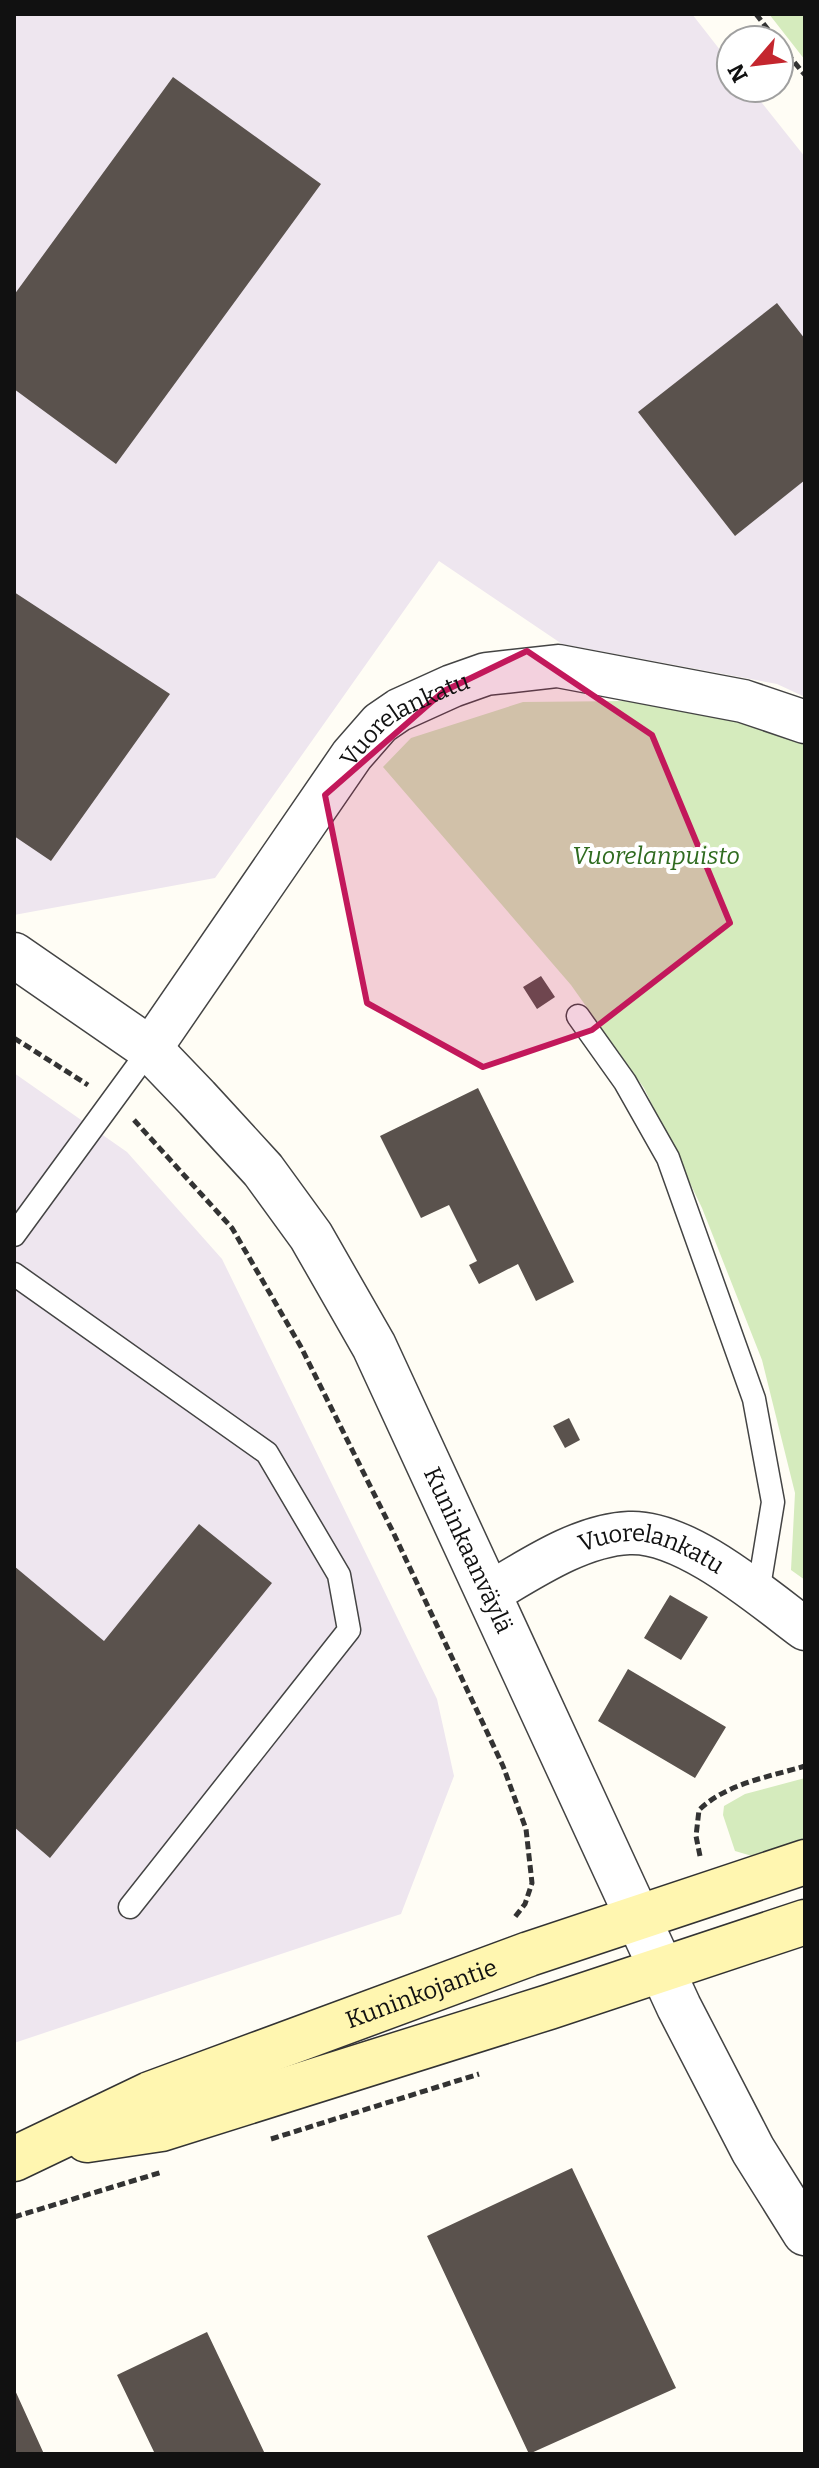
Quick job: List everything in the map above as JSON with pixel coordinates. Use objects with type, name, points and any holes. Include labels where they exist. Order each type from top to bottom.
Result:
[{"type":"main road","name":"Kuninkojantie","points":[[30,2153],[150,2094],[637,1917],[805,1862]]},
{"type":"main road","name":"Kuninkojantie","points":[[30,2153],[161,2129],[662,1971],[805,1922]]},
{"type":"street","name":"Vuorelankatu","points":[[150,1049],[352,755],[380,723],[399,710],[486,674],[558,666],[743,701],[805,722]]},
{"type":"street","name":"Kuninkaanväylä","points":[[14,955],[150,1049],[263,1170],[311,1236],[374,1346],[662,1971],[726,2101],[805,2233]]},
{"type":"street","name":"Vuorelankatu","points":[[488,1594],[591,1541],[629,1533],[657,1537],[687,1549],[758,1593],[805,1629]]},
{"type":"lane","points":[[578,1016],[625,1082],[668,1158],[754,1399],[773,1502],[758,1593]]},
{"type":"lane","points":[[14,1235],[150,1049]]},
{"type":"lane","points":[[14,1274],[267,1453],[339,1575],[349,1630],[130,1907]]},
{"type":"path","points":[[14,1038],[111,1099],[144,1130],[232,1228],[301,1347],[503,1766],[526,1829],[532,1883],[525,1904],[514,1915]]},
{"type":"path","points":[[700,1856],[696,1836],[699,1810],[708,1801],[724,1791],[805,1766]]},
{"type":"highlighted area","points":[[527,651],[652,735],[730,923],[592,1030],[483,1067],[367,1003],[325,795],[444,691]]},
{"type":"shaded area","points":[[14,14],[692,14],[715,43],[715,104],[763,104],[805,157],[805,697],[777,684],[562,644],[439,561],[215,878],[14,915]]},
{"type":"shaded area","points":[[14,1073],[127,1152],[222,1259],[437,1699],[454,1776],[401,1914],[14,2043]]},
{"type":"green space","points":[[769,14],[805,14],[805,60],[795,47],[795,24],[777,24]]},
{"type":"green space","name":"Vuorelanpuisto","points":[[628,701],[730,718],[805,744],[805,1580],[791,1570],[795,1493],[762,1360],[702,1208],[644,1088],[571,985],[383,767],[411,738],[523,702]]},
{"type":"green space","points":[[805,1778],[805,1839],[752,1856],[735,1851],[723,1815],[724,1806],[745,1794]]},
{"type":"building","points":[[173,77],[321,184],[116,464],[14,389],[14,295]]},
{"type":"building","points":[[777,303],[805,339],[805,480],[735,536],[638,412]]},
{"type":"building","points":[[14,592],[170,694],[51,861],[14,836]]},
{"type":"building","points":[[541,976],[555,997],[537,1009],[523,987]]},
{"type":"building","points":[[478,1088],[574,1282],[536,1301],[518,1264],[479,1284],[469,1265],[477,1261],[449,1205],[421,1218],[380,1136]]},
{"type":"building","points":[[569,1418],[580,1440],[565,1448],[553,1426]]},
{"type":"building","points":[[199,1524],[272,1583],[50,1858],[14,1827],[14,1566],[104,1641]]},
{"type":"building","points":[[670,1595],[708,1617],[681,1660],[644,1638]]},
{"type":"building","points":[[628,1669],[726,1727],[695,1778],[598,1721]]},
{"type":"building","points":[[572,2168],[676,2388],[529,2454],[427,2236]]},
{"type":"building","points":[[207,2332],[265,2454],[155,2454],[117,2375]]},
{"type":"building","points":[[14,2388],[44,2454],[14,2454]]}]
